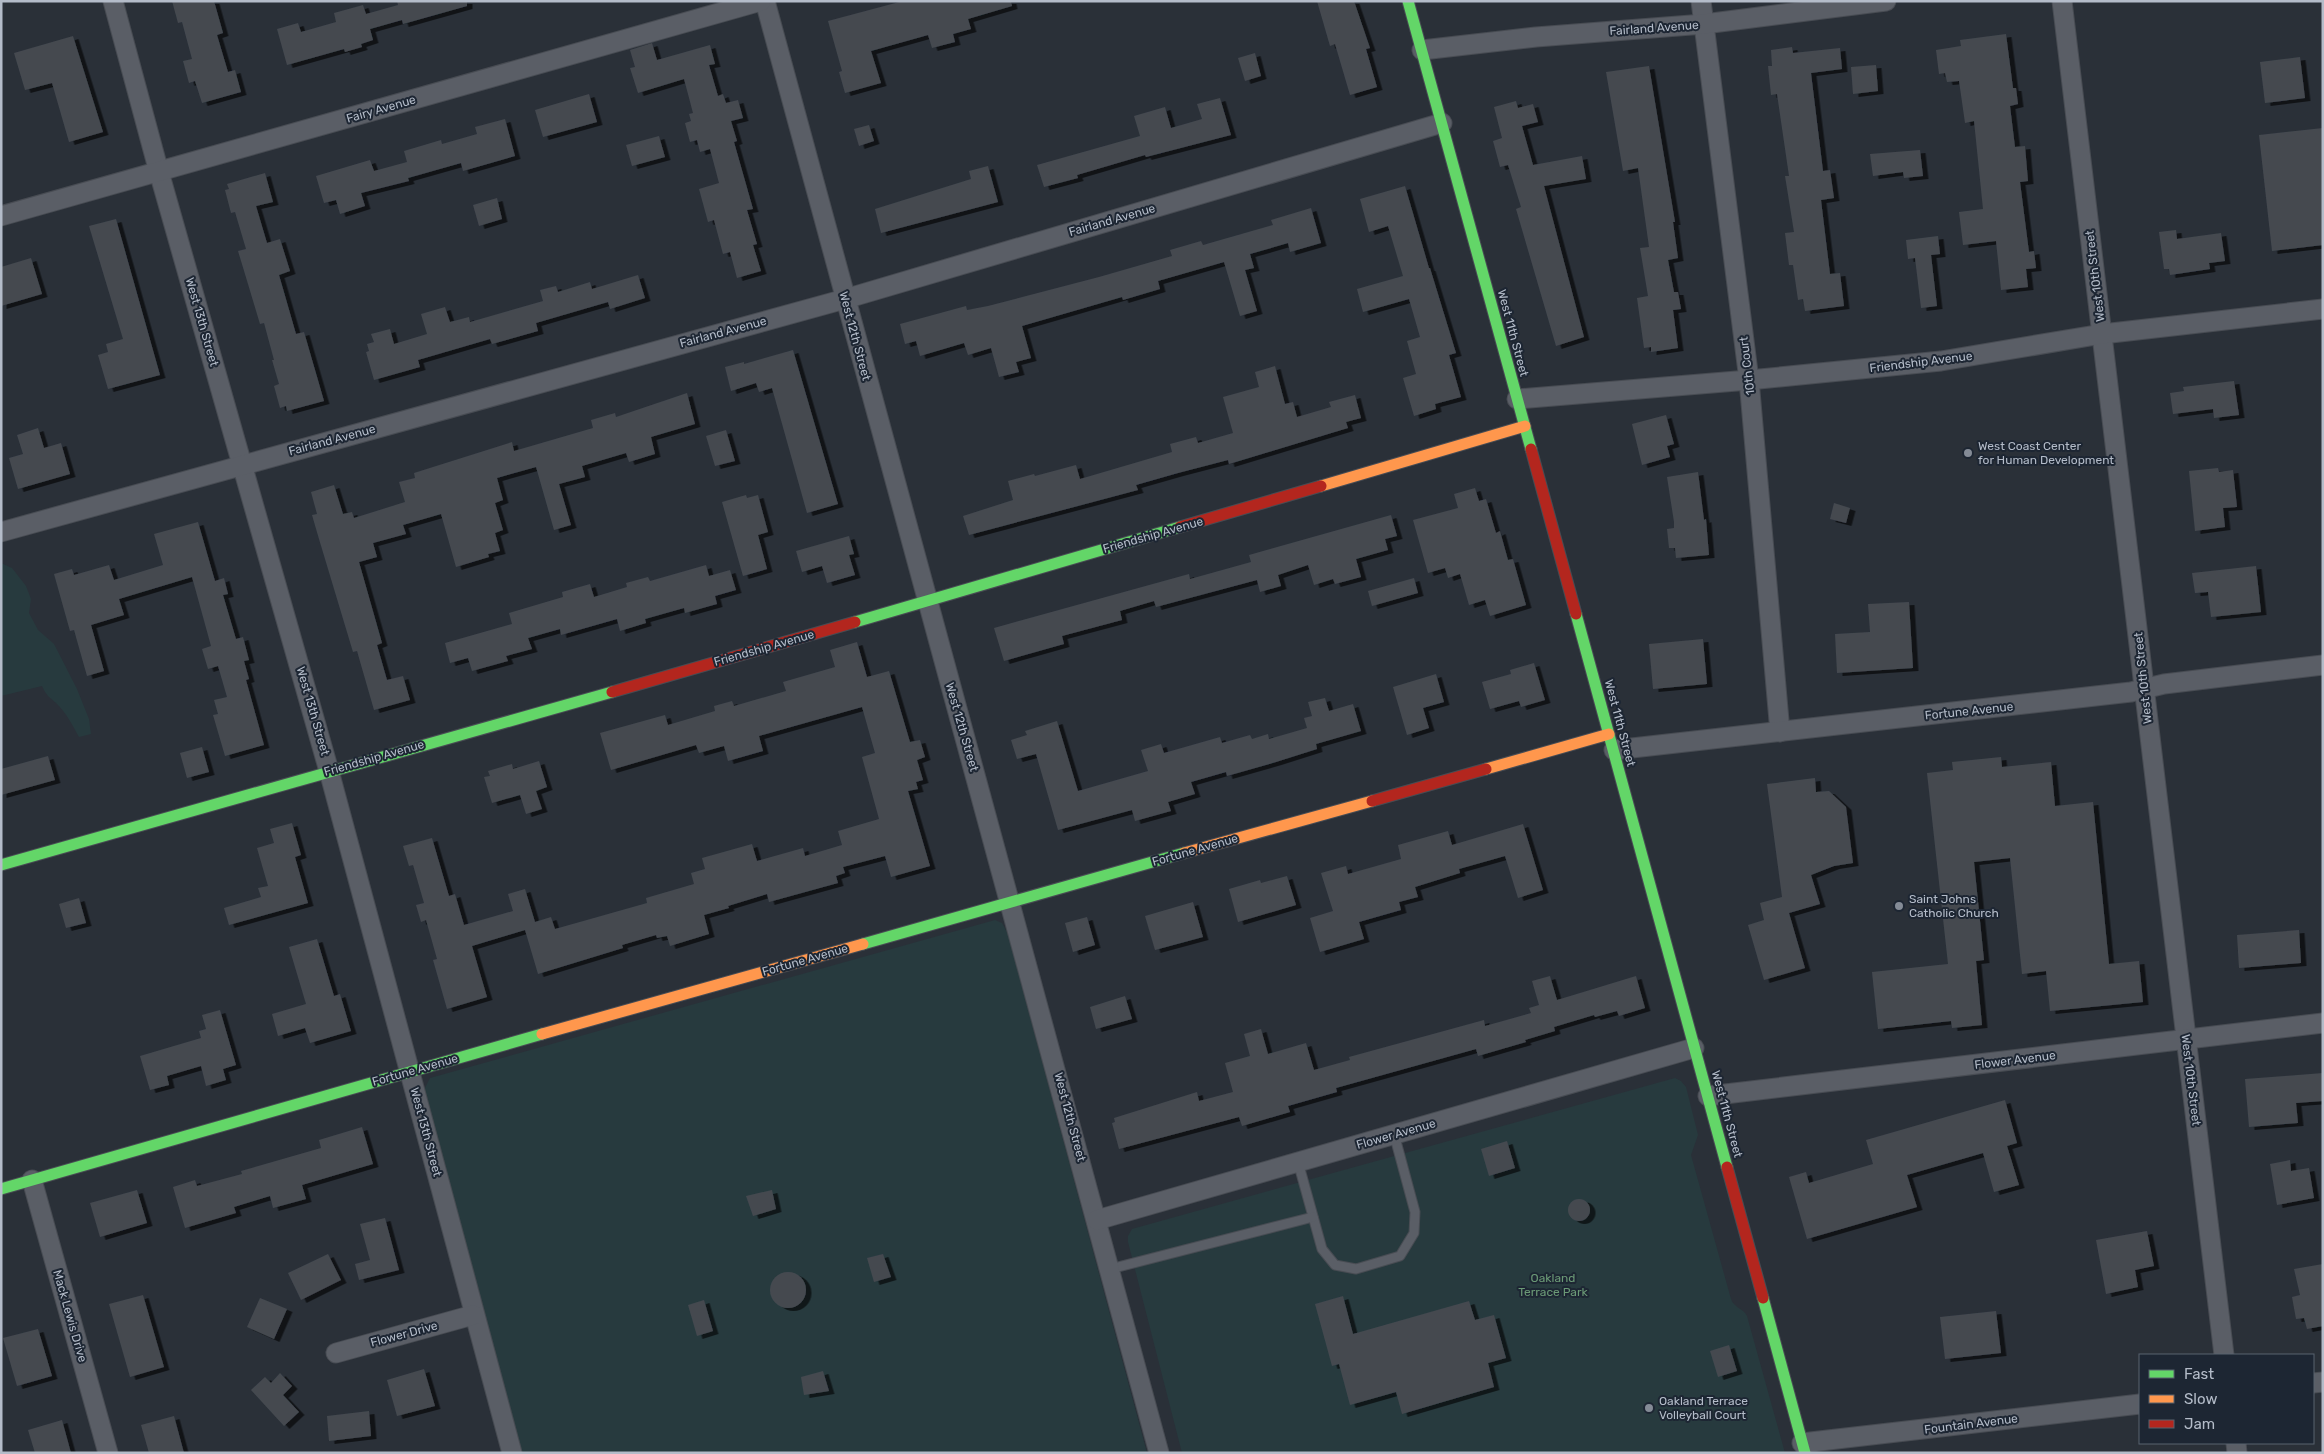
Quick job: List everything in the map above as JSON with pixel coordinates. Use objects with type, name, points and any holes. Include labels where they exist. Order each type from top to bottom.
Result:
[{"type":"street","name":"West 13th Street","points":[[113,1],[159,172],[330,771],[473,1315],[512,1453]]},
{"type":"street","name":"Fairy Avenue","points":[[1,216],[762,1]]},
{"type":"street","name":"West 12th Street","points":[[765,1],[1011,901],[1159,1453]]},
{"type":"street","name":"West 11th Street","points":[[1408,1],[1803,1448]]},
{"type":"street","name":"10th Court","points":[[1701,1],[1749,380],[1780,732]]},
{"type":"street","name":"Fairland Avenue","points":[[1422,50],[1536,36],[1704,24],[1886,1]]},
{"type":"street","name":"West 10th Street","points":[[2062,1],[2224,1354]]},
{"type":"street","name":"Fairland Avenue","points":[[1,532],[845,299],[1442,123]]},
{"type":"street","name":"Friendship Avenue","points":[[1517,399],[1749,380],[1940,361],[2102,334],[2323,308]]},
{"type":"street","name":"Friendship Avenue","points":[[1,865],[928,602],[1525,426]]},
{"type":"street","name":"Fortune Avenue","points":[[1,1189],[1011,901],[1611,742],[1780,732],[2131,692],[2164,684],[2323,666]]},
{"type":"street","name":"Flower Avenue","points":[[1708,1096],[2323,1024]]},
{"type":"street","name":"Flower Avenue","points":[[1097,1220],[1694,1048]]},
{"type":"street","name":"Mack Lewis Drive","points":[[32,1180],[108,1453]]},
{"type":"street","name":"Flower Drive","points":[[336,1353],[473,1315]]},
{"type":"street","name":"Fountain Avenue","points":[[1803,1448],[2139,1404]]},
{"type":"lane","points":[[1298,1162],[1322,1249],[1335,1265],[1356,1269],[1400,1256],[1414,1233],[1415,1212],[1394,1134]]},
{"type":"lane","points":[[1110,1269],[1313,1217]]},
{"type":"green space","points":[[1,563],[12,568],[26,586],[31,599],[29,613],[38,630],[54,644],[77,689],[89,719],[91,734],[79,737],[65,714],[48,696],[42,686],[1,696]]},
{"type":"green space","points":[[995,920],[1002,923],[1008,934],[1147,1453],[517,1453],[424,1090],[430,1078]]},
{"type":"green space","name":"Oakland Terrace Park","points":[[1675,1078],[1686,1087],[1698,1135],[1691,1155],[1731,1299],[1747,1316],[1785,1453],[1182,1453],[1128,1242],[1128,1236],[1132,1229]]},
{"type":"building","points":[[172,1],[214,1],[223,33],[217,35],[228,72],[235,70],[241,92],[202,103],[195,81],[189,83],[183,61],[192,59],[182,22],[178,23]]},
{"type":"building","points":[[397,1],[467,1],[467,6],[403,24],[402,20],[370,29],[373,40],[361,44],[362,47],[345,52],[344,49],[287,65],[277,29],[298,23],[301,32],[336,22],[334,13],[363,5],[366,14],[398,5]]},
{"type":"building","points":[[903,1],[1011,1],[1012,6],[968,19],[971,29],[953,34],[955,42],[932,48],[928,35],[871,51],[881,83],[845,93],[839,72],[842,71],[828,21]]},
{"type":"building","points":[[1317,1],[1354,1],[1370,48],[1366,49],[1377,87],[1350,95],[1335,44],[1330,46]]},
{"type":"building","points":[[2006,34],[2013,88],[2016,88],[2018,104],[2010,106],[2015,147],[2025,146],[2028,181],[2020,182],[2029,252],[2034,251],[2036,268],[2026,269],[2028,287],[2001,290],[1996,241],[1963,245],[1959,212],[1983,209],[1974,121],[1965,123],[1959,81],[1947,82],[1945,73],[1939,74],[1936,50],[1961,46],[1960,40]]},
{"type":"building","points":[[73,36],[103,132],[69,142],[52,83],[25,90],[14,53]]},
{"type":"building","points":[[652,43],[657,60],[710,45],[715,64],[709,65],[718,96],[723,94],[726,103],[738,100],[743,118],[731,121],[737,141],[734,142],[753,209],[747,210],[757,244],[753,245],[761,271],[737,278],[730,252],[723,254],[714,220],[708,222],[699,189],[719,183],[710,149],[700,152],[697,140],[690,142],[685,123],[691,121],[689,114],[693,113],[684,79],[638,93],[630,68],[635,67],[630,50]]},
{"type":"building","points":[[1792,47],[1793,53],[1840,48],[1842,69],[1811,73],[1823,171],[1830,170],[1834,198],[1821,200],[1830,274],[1840,273],[1844,306],[1805,311],[1803,299],[1798,300],[1793,265],[1789,265],[1785,233],[1794,232],[1785,176],[1789,176],[1777,94],[1771,95],[1768,66],[1772,66],[1771,50]]},
{"type":"building","points":[[1255,53],[1261,76],[1245,81],[1238,58]]},
{"type":"building","points":[[2300,57],[2305,98],[2265,103],[2260,62]]},
{"type":"building","points":[[1876,65],[1878,91],[1853,94],[1851,67]]},
{"type":"building","points":[[1649,66],[1675,222],[1673,222],[1678,258],[1668,260],[1674,292],[1678,292],[1681,309],[1673,310],[1678,348],[1651,352],[1651,347],[1644,348],[1637,298],[1648,296],[1640,248],[1649,247],[1638,168],[1623,171],[1606,72]]},
{"type":"building","points":[[589,94],[597,122],[543,137],[535,110]]},
{"type":"building","points":[[1220,98],[1231,135],[1146,157],[1145,155],[1077,175],[1078,178],[1044,187],[1037,165],[1140,136],[1134,116],[1165,107],[1171,128],[1202,119],[1197,104]]},
{"type":"building","points":[[1516,101],[1518,108],[1533,104],[1538,122],[1522,126],[1533,165],[1582,156],[1586,179],[1544,186],[1584,337],[1556,346],[1516,209],[1521,207],[1508,165],[1500,167],[1493,141],[1502,138],[1494,107]]},
{"type":"building","points":[[505,119],[515,156],[463,171],[461,163],[408,178],[409,181],[361,193],[365,206],[340,214],[336,200],[324,203],[316,176],[370,160],[374,171],[407,162],[404,151],[441,140],[442,144],[477,134],[475,127]]},
{"type":"building","points":[[869,125],[874,141],[859,146],[854,129]]},
{"type":"building","points":[[2323,128],[2323,245],[2272,251],[2259,135]]},
{"type":"building","points":[[659,136],[665,157],[632,166],[626,145]]},
{"type":"building","points":[[1920,150],[1923,176],[1904,178],[1903,172],[1873,176],[1870,154]]},
{"type":"building","points":[[988,166],[998,202],[881,233],[875,209],[971,179],[969,171]]},
{"type":"building","points":[[265,173],[273,202],[256,206],[267,243],[280,239],[290,271],[279,275],[296,334],[304,332],[324,401],[287,411],[286,406],[280,408],[274,386],[279,384],[272,360],[274,360],[264,323],[260,324],[238,251],[246,249],[235,212],[231,213],[225,190],[229,189],[227,184]]},
{"type":"building","points":[[1405,186],[1456,353],[1449,355],[1461,397],[1435,404],[1436,409],[1414,416],[1403,378],[1416,374],[1407,341],[1420,337],[1409,299],[1363,312],[1357,289],[1403,276],[1388,226],[1369,232],[1360,199]]},
{"type":"building","points":[[497,198],[502,219],[479,226],[473,205]]},
{"type":"building","points":[[1311,208],[1321,243],[1290,252],[1288,243],[1250,254],[1254,268],[1245,270],[1257,311],[1240,316],[1224,262],[1158,281],[1160,289],[1123,300],[1122,297],[1022,326],[1031,358],[1016,362],[1019,372],[999,377],[991,348],[968,355],[964,343],[920,356],[916,341],[905,344],[900,324],[966,306],[967,310],[988,306],[1099,277],[1172,256],[1170,250],[1201,241],[1203,245],[1273,225],[1271,220]]},
{"type":"building","points":[[116,219],[160,375],[108,389],[98,355],[108,352],[106,344],[123,339],[89,226]]},
{"type":"building","points":[[2176,230],[2177,239],[2221,233],[2225,261],[2209,263],[2210,269],[2170,275],[2169,269],[2164,269],[2159,232]]},
{"type":"building","points":[[1938,236],[1940,254],[1931,255],[1937,306],[1921,308],[1915,258],[1908,259],[1906,240]]},
{"type":"building","points":[[31,258],[42,294],[1,306],[1,267]]},
{"type":"building","points":[[638,275],[645,298],[610,309],[608,302],[536,323],[538,331],[492,344],[490,339],[418,360],[420,367],[374,380],[366,352],[369,351],[367,344],[374,342],[371,334],[390,329],[394,344],[427,334],[421,314],[445,307],[450,322],[469,317],[470,322],[543,301],[540,290],[556,286],[558,292],[590,282],[592,289]]},
{"type":"building","points":[[793,350],[838,504],[807,513],[772,388],[759,392],[756,383],[731,391],[725,367],[744,362],[744,364]]},
{"type":"building","points":[[1275,366],[1285,404],[1293,402],[1297,417],[1331,407],[1329,402],[1355,395],[1361,418],[1346,422],[1348,428],[1229,464],[1228,460],[1178,473],[1136,485],[1138,490],[969,535],[963,516],[1013,500],[1008,481],[1076,465],[1080,479],[1172,452],[1170,444],[1196,437],[1198,443],[1233,433],[1223,397],[1259,387],[1255,372]]},
{"type":"building","points":[[2234,381],[2239,415],[2214,418],[2213,409],[2173,414],[2170,393],[2184,391],[2183,387]]},
{"type":"building","points":[[687,393],[695,424],[651,437],[655,454],[629,462],[626,453],[582,466],[585,477],[559,484],[571,525],[554,530],[536,467],[497,478],[503,500],[495,503],[503,530],[495,533],[500,551],[488,554],[489,557],[456,567],[441,514],[403,525],[406,534],[373,543],[377,557],[359,562],[382,643],[377,645],[387,680],[403,676],[410,700],[374,710],[357,651],[353,652],[312,515],[317,514],[311,492],[334,485],[343,514],[352,512],[354,518],[405,502],[399,482],[415,478],[414,473],[512,442],[514,451],[593,428],[591,420],[615,413],[616,417]]},
{"type":"building","points":[[1666,415],[1674,444],[1667,446],[1670,457],[1642,465],[1632,424]]},
{"type":"building","points":[[38,428],[44,448],[61,443],[70,474],[18,489],[9,458],[23,454],[17,435]]},
{"type":"building","points":[[726,430],[735,461],[715,466],[706,436]]},
{"type":"building","points":[[2218,468],[2219,472],[2233,470],[2237,507],[2223,508],[2225,527],[2195,531],[2189,471]]},
{"type":"building","points":[[1698,472],[1704,520],[1706,519],[1709,555],[1676,558],[1675,548],[1669,548],[1667,529],[1674,528],[1674,522],[1667,477]]},
{"type":"building","points":[[1475,488],[1479,501],[1486,499],[1496,533],[1500,531],[1508,560],[1513,559],[1526,605],[1490,616],[1485,600],[1469,605],[1460,574],[1448,578],[1445,568],[1428,573],[1413,520],[1458,508],[1454,494]]},
{"type":"building","points":[[746,495],[747,498],[758,495],[768,532],[758,535],[767,569],[743,576],[722,502]]},
{"type":"building","points":[[1834,503],[1850,508],[1846,523],[1830,519]]},
{"type":"building","points":[[1391,515],[1397,536],[1385,539],[1388,550],[1356,559],[1361,577],[1335,584],[1333,579],[1314,585],[1308,565],[1278,575],[1281,586],[1260,592],[1257,580],[1156,607],[1154,601],[1120,611],[1122,620],[1062,636],[1064,644],[1004,661],[994,628],[1189,574],[1190,579],[1251,562],[1249,555]]},
{"type":"building","points":[[198,522],[215,581],[224,578],[228,594],[223,595],[236,639],[243,637],[249,660],[244,661],[249,679],[246,680],[264,745],[225,756],[213,715],[218,714],[214,700],[227,697],[218,666],[208,669],[202,649],[211,646],[192,577],[119,599],[124,615],[91,625],[104,671],[87,676],[74,630],[70,631],[54,574],[72,569],[74,575],[109,565],[114,580],[163,565],[154,534]]},
{"type":"building","points":[[849,536],[854,554],[849,555],[855,575],[827,583],[822,566],[802,572],[796,551]]},
{"type":"building","points":[[706,565],[709,576],[730,570],[736,590],[715,596],[717,604],[685,613],[684,608],[645,619],[646,623],[620,631],[617,619],[561,635],[560,629],[528,638],[532,649],[506,656],[508,661],[472,671],[468,658],[450,663],[445,643],[512,624],[509,613],[563,597],[562,592],[590,584],[594,597],[627,587],[626,583],[648,577],[650,581]]},
{"type":"building","points":[[2256,566],[2261,612],[2211,617],[2208,592],[2195,593],[2192,573]]},
{"type":"building","points":[[1414,578],[1418,593],[1372,606],[1368,591]]},
{"type":"building","points":[[1909,602],[1913,668],[1837,673],[1835,634],[1870,632],[1868,604]]},
{"type":"building","points":[[1703,639],[1707,684],[1653,689],[1649,644]]},
{"type":"building","points":[[857,642],[867,677],[889,671],[910,742],[920,740],[925,757],[917,760],[923,780],[916,782],[918,789],[908,791],[930,866],[891,877],[885,856],[843,867],[845,873],[836,876],[838,883],[769,902],[767,894],[704,915],[709,934],[670,946],[667,936],[657,938],[656,935],[622,945],[623,948],[538,974],[525,930],[472,946],[487,997],[447,1009],[433,960],[437,959],[426,920],[421,922],[416,905],[424,903],[413,865],[409,866],[403,846],[432,838],[449,896],[455,894],[464,925],[513,911],[508,894],[525,889],[535,922],[551,917],[555,929],[647,903],[646,898],[694,884],[691,873],[705,869],[702,858],[752,844],[757,861],[803,848],[805,856],[842,845],[838,831],[879,819],[862,757],[875,753],[862,707],[759,736],[763,751],[728,761],[724,746],[699,753],[696,745],[611,770],[600,733],[665,715],[668,725],[715,711],[714,706],[732,701],[734,706],[786,691],[783,682],[835,667],[830,650]]},
{"type":"building","points":[[1534,663],[1545,700],[1521,707],[1519,701],[1490,709],[1482,682],[1511,674],[1510,670]]},
{"type":"building","points":[[1436,674],[1444,702],[1423,708],[1429,728],[1407,735],[1393,687]]},
{"type":"building","points":[[1325,698],[1329,711],[1353,704],[1361,731],[1316,744],[1317,749],[1276,762],[1227,776],[1226,772],[1191,782],[1195,794],[1168,802],[1171,811],[1135,821],[1132,810],[1058,830],[1036,754],[1017,759],[1011,740],[1027,735],[1025,731],[1057,721],[1078,791],[1148,771],[1141,750],[1161,744],[1164,753],[1220,737],[1222,743],[1250,735],[1252,739],[1268,734],[1269,739],[1307,728],[1304,718],[1312,716],[1308,702]]},
{"type":"building","points":[[202,747],[209,772],[187,778],[180,753]]},
{"type":"building","points":[[48,756],[55,780],[1,795],[1,769]]},
{"type":"building","points":[[2001,757],[2002,767],[2051,762],[2055,806],[2093,802],[2109,964],[2139,961],[2143,1002],[2050,1011],[2046,971],[2022,974],[2010,858],[1974,862],[1984,960],[1976,961],[1982,1025],[1952,1028],[1951,1021],[1878,1029],[1872,972],[1948,964],[1927,773],[1953,770],[1952,762]]},
{"type":"building","points":[[539,761],[547,787],[536,791],[542,809],[526,814],[520,795],[492,803],[484,777],[490,776],[488,771],[512,764],[513,769]]},
{"type":"building","points":[[1815,778],[1816,792],[1829,791],[1846,807],[1853,863],[1834,866],[1811,875],[1820,904],[1789,913],[1805,968],[1764,980],[1748,925],[1764,920],[1760,903],[1782,897],[1767,784]]},
{"type":"building","points":[[292,823],[301,855],[295,857],[308,903],[229,925],[224,908],[261,897],[258,888],[268,886],[257,848],[274,843],[270,829]]},
{"type":"building","points":[[1523,824],[1543,890],[1518,898],[1505,856],[1459,869],[1460,873],[1415,887],[1418,897],[1399,902],[1401,910],[1359,922],[1364,939],[1320,952],[1310,918],[1333,911],[1321,873],[1346,866],[1348,874],[1401,859],[1398,845],[1448,831],[1452,845]]},
{"type":"building","points":[[1287,876],[1296,905],[1238,922],[1229,889],[1260,880],[1261,883]]},
{"type":"building","points":[[79,898],[86,923],[66,928],[59,904]]},
{"type":"building","points":[[1193,902],[1203,937],[1155,950],[1145,916]]},
{"type":"building","points":[[1087,917],[1095,945],[1073,952],[1065,923]]},
{"type":"building","points":[[2299,930],[2301,963],[2239,968],[2237,935]]},
{"type":"building","points":[[317,939],[334,996],[340,994],[351,1031],[310,1043],[305,1028],[278,1036],[272,1014],[306,1004],[289,947]]},
{"type":"building","points":[[1550,976],[1557,1000],[1636,976],[1645,1008],[1619,1016],[1617,1011],[1595,1017],[1594,1015],[1554,1027],[1555,1031],[1525,1040],[1526,1042],[1478,1056],[1476,1049],[1336,1088],[1337,1092],[1288,1106],[1290,1112],[1242,1126],[1239,1117],[1119,1149],[1112,1123],[1115,1122],[1114,1118],[1197,1092],[1199,1101],[1233,1092],[1225,1063],[1250,1056],[1244,1034],[1261,1029],[1268,1054],[1306,1043],[1314,1070],[1350,1060],[1349,1057],[1484,1020],[1485,1026],[1531,1013],[1529,1008],[1539,1005],[1532,981]]},
{"type":"building","points":[[1125,996],[1132,1019],[1096,1029],[1090,1007]]},
{"type":"building","points":[[220,1010],[236,1065],[223,1069],[226,1080],[206,1086],[201,1066],[167,1076],[169,1085],[150,1090],[140,1056],[201,1038],[199,1031],[206,1029],[202,1015]]},
{"type":"building","points":[[2323,1073],[2323,1101],[2296,1103],[2298,1123],[2249,1127],[2245,1079]]},
{"type":"building","points":[[2005,1100],[2017,1143],[2007,1146],[2019,1185],[1994,1192],[1983,1153],[1907,1175],[1917,1207],[1807,1239],[1789,1177],[1806,1172],[1809,1183],[1873,1164],[1866,1140]]},
{"type":"building","points":[[362,1127],[373,1164],[302,1185],[306,1199],[273,1208],[270,1196],[234,1207],[236,1213],[185,1228],[173,1187],[195,1180],[197,1186],[242,1174],[241,1171],[321,1148],[319,1140]]},
{"type":"building","points":[[1507,1141],[1515,1168],[1489,1176],[1481,1149]]},
{"type":"building","points":[[2290,1160],[2291,1171],[2309,1168],[2314,1198],[2277,1205],[2270,1164]]},
{"type":"building","points":[[137,1190],[147,1223],[100,1237],[90,1203]]},
{"type":"building","points":[[772,1190],[776,1209],[753,1216],[746,1196]]},
{"type":"building","points":[[1579,1199],[1587,1202],[1590,1210],[1587,1218],[1579,1221],[1571,1218],[1568,1210],[1571,1202]]},
{"type":"building","points":[[385,1218],[399,1270],[359,1280],[355,1264],[370,1260],[360,1224]]},
{"type":"building","points":[[2147,1231],[2154,1266],[2135,1270],[2138,1287],[2106,1294],[2096,1240]]},
{"type":"building","points":[[328,1254],[341,1280],[301,1300],[288,1273]]},
{"type":"building","points":[[883,1254],[891,1277],[874,1282],[867,1258]]},
{"type":"building","points":[[2323,1264],[2323,1326],[2307,1329],[2304,1318],[2296,1319],[2292,1297],[2300,1295],[2294,1269]]},
{"type":"building","points":[[788,1272],[800,1278],[806,1290],[800,1302],[788,1308],[776,1302],[770,1290],[776,1278]]},
{"type":"building","points":[[143,1295],[164,1367],[130,1377],[109,1304]]},
{"type":"building","points":[[1343,1296],[1353,1334],[1469,1301],[1475,1320],[1494,1315],[1506,1358],[1488,1363],[1494,1387],[1402,1414],[1396,1392],[1350,1405],[1339,1364],[1332,1366],[1315,1304]]},
{"type":"building","points":[[260,1298],[287,1309],[274,1339],[247,1327]]},
{"type":"building","points":[[704,1300],[713,1331],[697,1336],[688,1305]]},
{"type":"building","points":[[1996,1311],[2001,1353],[1945,1359],[1940,1317]]},
{"type":"building","points":[[38,1329],[52,1376],[17,1386],[3,1338]]},
{"type":"building","points":[[1729,1345],[1737,1371],[1718,1377],[1710,1351]]},
{"type":"building","points":[[424,1369],[435,1406],[397,1416],[387,1380]]},
{"type":"building","points":[[823,1371],[829,1391],[804,1395],[801,1377]]},
{"type":"building","points":[[280,1373],[292,1386],[283,1395],[299,1412],[284,1426],[251,1390],[265,1377],[271,1383]]},
{"type":"building","points":[[369,1411],[371,1436],[329,1441],[327,1416]]},
{"type":"building","points":[[174,1416],[184,1453],[149,1453],[141,1425]]},
{"type":"building","points":[[62,1420],[71,1453],[35,1453],[28,1430]]},
{"type":"traffic: fast","points":[[1408,1],[1531,449]]},
{"type":"traffic: fast","points":[[855,622],[1180,527]]},
{"type":"traffic: fast","points":[[1576,614],[1727,1167]]},
{"type":"traffic: fast","points":[[1,865],[612,692]]},
{"type":"traffic: fast","points":[[863,944],[1184,853]]},
{"type":"traffic: fast","points":[[1,1189],[542,1034]]},
{"type":"traffic: fast","points":[[1763,1298],[1805,1453]]},
{"type":"traffic: slow","points":[[1321,486],[1525,426]]},
{"type":"traffic: slow","points":[[1486,769],[1609,734]]},
{"type":"traffic: slow","points":[[1184,853],[1372,801]]},
{"type":"traffic: slow","points":[[542,1034],[863,944]]},
{"type":"traffic: jam","points":[[1531,449],[1576,614]]},
{"type":"traffic: jam","points":[[1180,527],[1321,486]]},
{"type":"traffic: jam","points":[[612,692],[855,622]]},
{"type":"traffic: jam","points":[[1372,801],[1486,769]]},
{"type":"traffic: jam","points":[[1727,1167],[1763,1298]]},
{"type":"place","name":"West Coast Center for Human Development","points":[[1968,453]]},
{"type":"place","name":"Saint Johns Catholic Church","points":[[1899,906]]},
{"type":"place","name":"Oakland Terrace Volleyball Court","points":[[1649,1408]]}]
